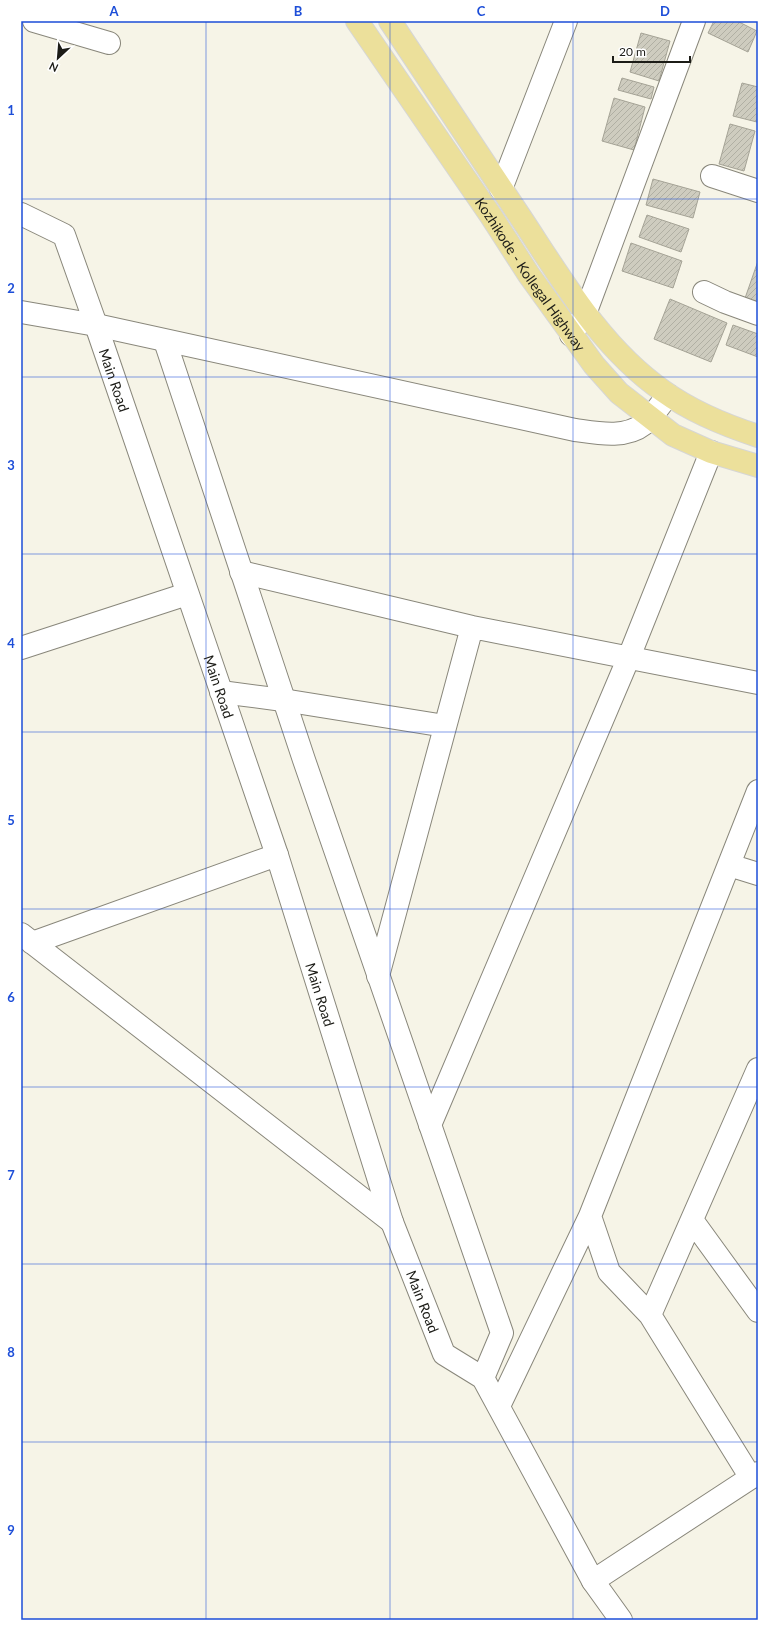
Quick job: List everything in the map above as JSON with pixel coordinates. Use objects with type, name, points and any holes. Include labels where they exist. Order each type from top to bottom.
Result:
[{"type":"main road","name":"Kozhikode - Kollegal Highway","points":[[357,21],[571,335],[594,365],[619,393],[673,435],[711,452],[758,466]]},
{"type":"main road","name":"Kozhikode - Kollegal Highway","points":[[390,21],[584,314],[627,362],[668,395],[704,416],[758,436]]},
{"type":"street","points":[[34,21],[109,43]]},
{"type":"street","points":[[501,189],[566,21]]},
{"type":"street","points":[[571,335],[584,314],[694,21]]},
{"type":"street","points":[[712,176],[758,192]]},
{"type":"street","name":"Main Road","points":[[21,214],[64,235],[277,855],[392,1222],[444,1354],[483,1378],[593,1581],[621,1620]]},
{"type":"street","points":[[704,292],[725,302],[758,314]]},
{"type":"street","points":[[21,312],[96,325],[575,430],[607,434],[634,431],[650,418],[668,395]]},
{"type":"street","points":[[165,341],[284,700],[502,1333],[483,1378]]},
{"type":"street","points":[[430,1125],[629,657],[711,452]]},
{"type":"street","points":[[241,572],[472,627],[758,683]]},
{"type":"street","points":[[21,648],[187,594]]},
{"type":"street","points":[[378,976],[472,627]]},
{"type":"street","points":[[221,692],[284,700],[445,726]]},
{"type":"street","points":[[499,1406],[590,1216],[758,790]]},
{"type":"street","points":[[27,938],[277,855]]},
{"type":"street","points":[[728,865],[758,874]]},
{"type":"street","points":[[27,938],[392,1222]]},
{"type":"street","points":[[650,1315],[758,1069]]},
{"type":"street","points":[[590,1216],[609,1272],[650,1315],[754,1476],[593,1581]]},
{"type":"street","points":[[692,1220],[758,1311]]},
{"type":"building","points":[[714,21],[737,21],[757,31],[748,52],[708,33]]},
{"type":"building","points":[[641,33],[670,41],[659,81],[630,72]]},
{"type":"building","points":[[622,78],[654,87],[651,99],[618,90]]},
{"type":"building","points":[[742,83],[758,87],[757,122],[733,116]]},
{"type":"building","points":[[614,98],[645,107],[634,150],[602,141]]},
{"type":"building","points":[[730,124],[755,131],[744,171],[719,164]]},
{"type":"building","points":[[653,179],[700,192],[693,218],[646,205]]},
{"type":"building","points":[[647,215],[689,229],[681,252],[639,237]]},
{"type":"building","points":[[631,243],[682,261],[673,288],[622,271]]},
{"type":"building","points":[[758,261],[758,310],[743,304]]},
{"type":"building","points":[[670,299],[727,323],[711,362],[654,339]]},
{"type":"building","points":[[733,325],[758,334],[758,357],[726,345]]}]
